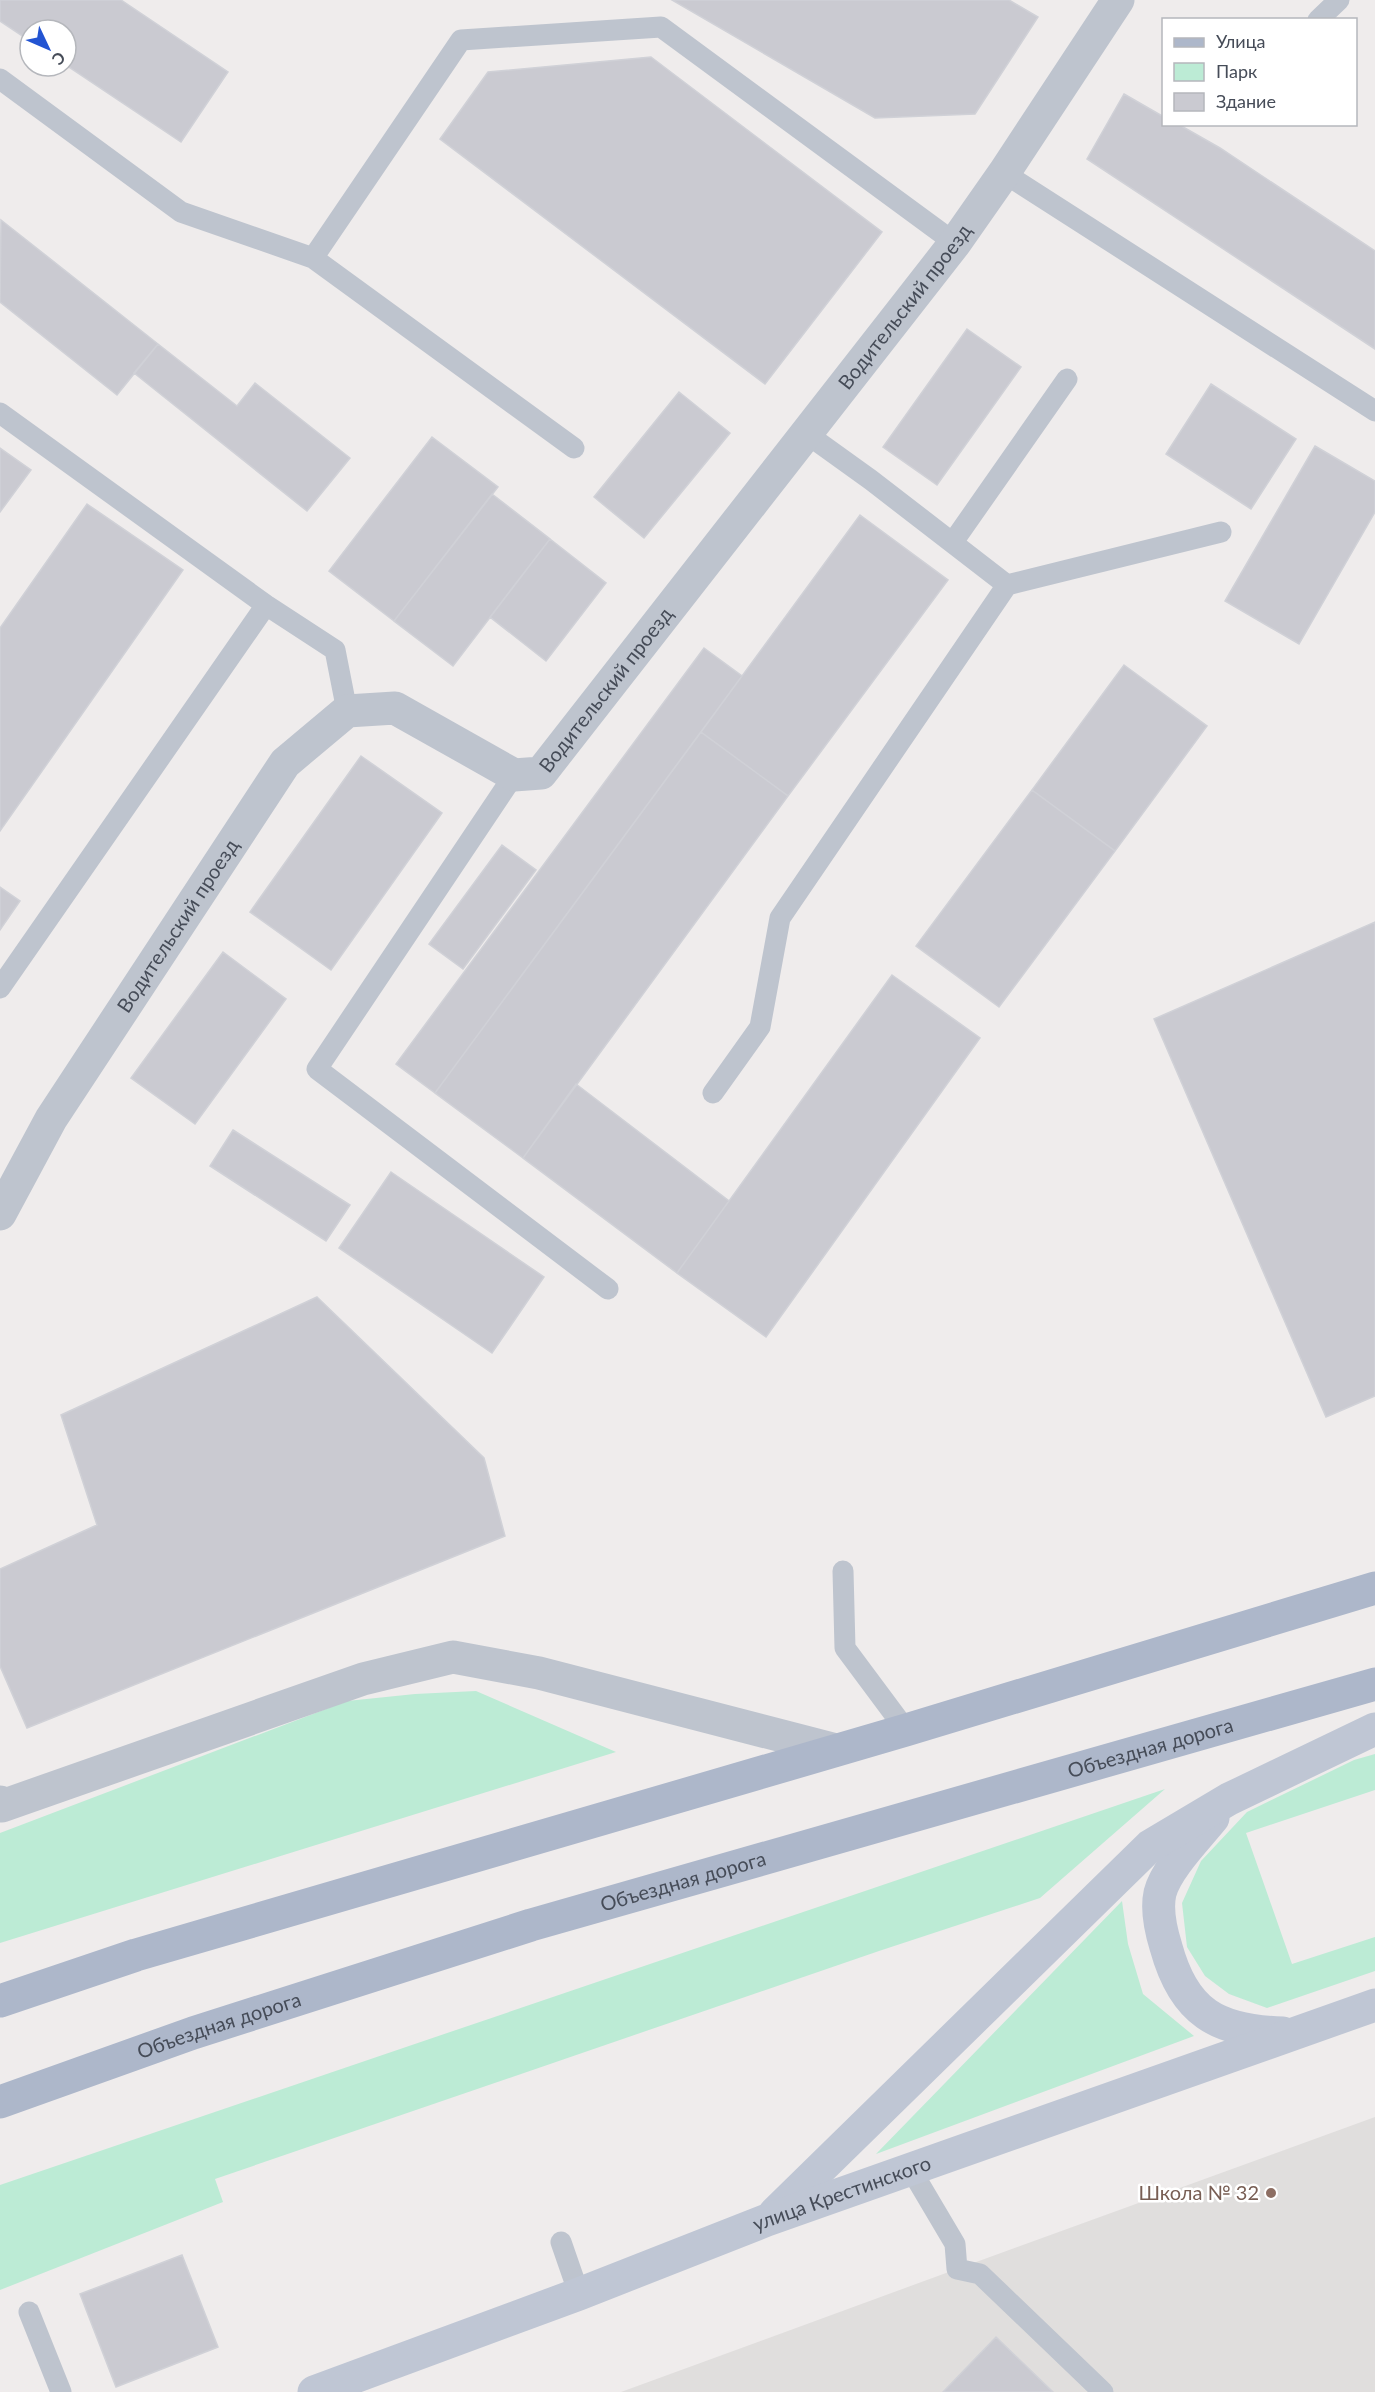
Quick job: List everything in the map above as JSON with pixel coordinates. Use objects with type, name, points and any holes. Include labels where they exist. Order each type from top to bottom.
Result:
[{"type":"main road","points":[[0,2001],[136,1955],[906,1730],[1375,1588]]},
{"type":"main road","name":"Объездная дорога","points":[[0,2102],[192,2033],[531,1924],[1375,1684]]},
{"type":"street","name":"Водительский проезд","points":[[0,1214],[51,1119],[285,763],[347,711],[395,708],[514,775],[541,774],[955,243],[1118,0]]},
{"type":"street","points":[[1,1805],[363,1679],[453,1656],[539,1673],[836,1750]]},
{"type":"street","points":[[767,2220],[1150,1846],[1229,1799],[1375,1729]]},
{"type":"street","points":[[1229,1799],[1177,1862],[1160,1893],[1159,1925],[1178,1984],[1195,2006],[1228,2026],[1252,2032],[1297,2033]]},
{"type":"street","name":"улица Крестинского","points":[[314,2392],[579,2294],[767,2220],[1375,2005]]},
{"type":"lane","points":[[1320,18],[1339,0]]},
{"type":"lane","points":[[313,258],[461,40],[661,27],[955,243]]},
{"type":"lane","points":[[0,79],[181,212],[313,258],[574,448]]},
{"type":"lane","points":[[1004,173],[1375,411]]},
{"type":"lane","points":[[952,542],[1067,379]]},
{"type":"lane","points":[[0,413],[266,605],[335,650],[347,711]]},
{"type":"lane","points":[[807,434],[1007,585]]},
{"type":"lane","points":[[713,1093],[760,1027],[780,918],[1007,585],[1221,532]]},
{"type":"lane","points":[[0,988],[266,605]]},
{"type":"lane","points":[[514,775],[317,1069],[608,1289]]},
{"type":"lane","points":[[843,1571],[845,1648],[906,1730]]},
{"type":"lane","points":[[910,2168],[956,2244],[957,2269],[980,2274],[1103,2392]]},
{"type":"lane","points":[[561,2241],[579,2294]]},
{"type":"lane","points":[[29,2312],[61,2392]]},
{"type":"shaded area","name":"Школа № 32","points":[[1375,2117],[1375,2392],[621,2392],[957,2269]]},
{"type":"green space","points":[[476,1691],[616,1752],[0,1943],[0,1833],[347,1701]]},
{"type":"green space","points":[[1375,1754],[1375,1790],[1246,1833],[1292,1964],[1375,1937],[1375,1971],[1267,2008],[1229,1994],[1205,1976],[1187,1947],[1182,1903],[1201,1861],[1247,1812],[1354,1760]]},
{"type":"green space","points":[[1165,1789],[1040,1898],[215,2179],[223,2202],[0,2290],[0,2185]]},
{"type":"green space","points":[[1122,1901],[1128,1944],[1143,1994],[1194,2036],[876,2154]]},
{"type":"building","points":[[0,0],[121,0],[228,72],[181,142],[78,73],[78,18],[18,18],[18,33],[0,21]]},
{"type":"building","points":[[672,0],[1009,0],[1038,17],[975,114],[875,118]]},
{"type":"building","points":[[651,57],[882,232],[765,384],[440,139],[488,72]]},
{"type":"building","points":[[1124,94],[1162,116],[1162,126],[1182,126],[1220,148],[1375,251],[1375,349],[1087,159]]},
{"type":"building","points":[[1,220],[158,344],[117,395],[0,302]]},
{"type":"building","points":[[967,329],[1021,367],[937,485],[883,447]]},
{"type":"building","points":[[158,344],[237,406],[255,383],[350,458],[307,511],[134,373]]},
{"type":"building","points":[[1211,384],[1296,439],[1251,509],[1166,454]]},
{"type":"building","points":[[679,392],[730,433],[644,538],[594,497]]},
{"type":"building","points":[[432,437],[498,487],[394,621],[329,571]]},
{"type":"building","points":[[1315,446],[1375,481],[1375,512],[1299,644],[1225,601]]},
{"type":"building","points":[[0,448],[31,470],[0,512]]},
{"type":"building","points":[[492,494],[550,539],[453,666],[394,621]]},
{"type":"building","points":[[87,504],[183,570],[0,831],[0,628]]},
{"type":"building","points":[[860,515],[948,580],[788,796],[701,732]]},
{"type":"building","points":[[550,539],[606,583],[546,661],[490,617]]},
{"type":"building","points":[[704,648],[742,676],[435,1093],[396,1064]]},
{"type":"building","points":[[1124,665],[1207,726],[1115,851],[1032,790]]},
{"type":"building","points":[[701,732],[788,796],[523,1158],[435,1093]]},
{"type":"building","points":[[361,756],[442,813],[331,970],[250,912]]},
{"type":"building","points":[[1032,790],[1115,851],[999,1007],[916,946]]},
{"type":"building","points":[[502,845],[536,870],[463,969],[429,944]]},
{"type":"building","points":[[0,887],[20,901],[0,930]]},
{"type":"building","points":[[1375,922],[1375,1396],[1326,1417],[1154,1019]]},
{"type":"building","points":[[223,952],[286,999],[195,1124],[131,1078]]},
{"type":"building","points":[[892,975],[980,1038],[766,1337],[677,1273]]},
{"type":"building","points":[[576,1084],[729,1201],[677,1273],[523,1158]]},
{"type":"building","points":[[233,1130],[350,1205],[326,1241],[210,1166]]},
{"type":"building","points":[[391,1172],[544,1277],[492,1353],[339,1248]]},
{"type":"building","points":[[317,1297],[484,1458],[505,1536],[27,1728],[0,1666],[0,1569],[97,1525],[61,1415]]},
{"type":"building","points":[[182,2255],[218,2347],[116,2387],[80,2294]]},
{"type":"building","points":[[996,2337],[1053,2392],[943,2392]]},
{"type":"place","name":"Школа № 32","points":[[1271,2193]]}]
